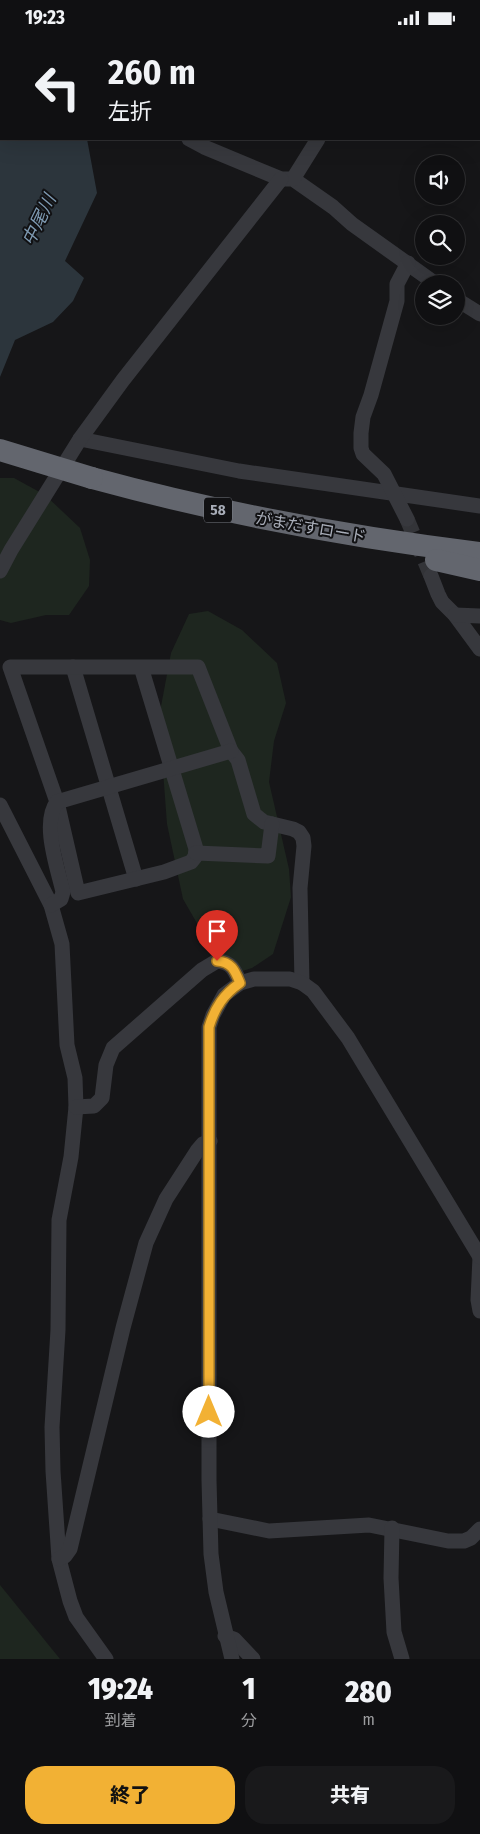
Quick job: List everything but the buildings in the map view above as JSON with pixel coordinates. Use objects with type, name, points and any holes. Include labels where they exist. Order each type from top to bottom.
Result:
[{"type":"highway","name":"がまだすロード","points":[[0,450],[92,479],[186,503],[346,535],[480,553]]},
{"type":"highway","points":[[346,535],[450,564],[480,570]]},
{"type":"street","points":[[191,140],[204,147],[287,179],[333,207],[352,224],[424,275]]},
{"type":"street","points":[[0,571],[80,439],[123,380],[317,140]]},
{"type":"street","points":[[407,519],[384,474],[363,454],[361,433],[397,301],[397,284],[408,263]]},
{"type":"street","points":[[465,305],[480,314]]},
{"type":"street","points":[[80,439],[239,471],[480,506]]},
{"type":"street","points":[[431,576],[438,595],[480,649]]},
{"type":"street","points":[[455,615],[480,616]]},
{"type":"street","points":[[141,667],[196,853],[191,863],[164,872],[78,893],[57,802],[10,667],[74,667],[141,667],[198,667],[231,751],[238,760],[254,814],[258,818],[272,824],[293,829],[299,832],[303,838],[304,847],[300,888],[302,983]]},
{"type":"street","points":[[74,667],[136,879]]},
{"type":"street","points":[[51,905],[61,899],[63,892],[50,825],[52,812],[57,802],[231,751]]},
{"type":"street","points":[[0,805],[51,905],[62,944],[67,1045],[75,1078],[76,1107],[71,1157],[59,1220],[58,1330],[52,1427],[59,1559],[76,1617],[106,1659]]},
{"type":"street","points":[[196,853],[268,856],[272,824]]},
{"type":"street","points":[[76,1107],[94,1106],[99,1103],[104,1091],[106,1065],[113,1048],[202,970],[217,961],[227,963],[232,966],[240,983]]},
{"type":"street","points":[[232,1659],[214,1573],[210,1519],[208,1323],[209,1027],[224,995],[240,983],[268,979],[290,979],[302,983],[313,991],[348,1039],[480,1257],[478,1300],[480,1311]]},
{"type":"street","points":[[59,1559],[65,1557],[70,1549],[123,1328],[146,1243],[166,1199],[197,1151],[203,1144],[210,1141]]},
{"type":"street","points":[[210,1519],[269,1531],[369,1525],[392,1528],[448,1541],[464,1541],[480,1529]]},
{"type":"street","points":[[392,1528],[391,1578],[394,1632],[402,1659]]},
{"type":"street","points":[[226,1636],[234,1639],[253,1659]]},
{"type":"shaded area","points":[[0,478],[14,478],[45,495],[80,528],[90,560],[89,586],[69,615],[46,615],[11,623],[0,620]]},
{"type":"shaded area","points":[[208,611],[242,630],[277,663],[286,703],[274,741],[269,782],[289,869],[291,897],[273,954],[252,968],[236,973],[217,958],[183,899],[167,824],[159,717],[171,653],[189,614]]},
{"type":"shaded area","points":[[0,1585],[60,1659],[0,1659]]},
{"type":"water","name":"中尾川","points":[[0,140],[87,140],[97,193],[65,261],[84,278],[73,301],[53,322],[15,340],[0,377]]},
{"type":"tunnel","points":[[407,519],[431,576]]},
{"type":"route","points":[[209,1412],[209,1027],[224,995],[240,983],[232,966],[223,961],[217,961]]}]
